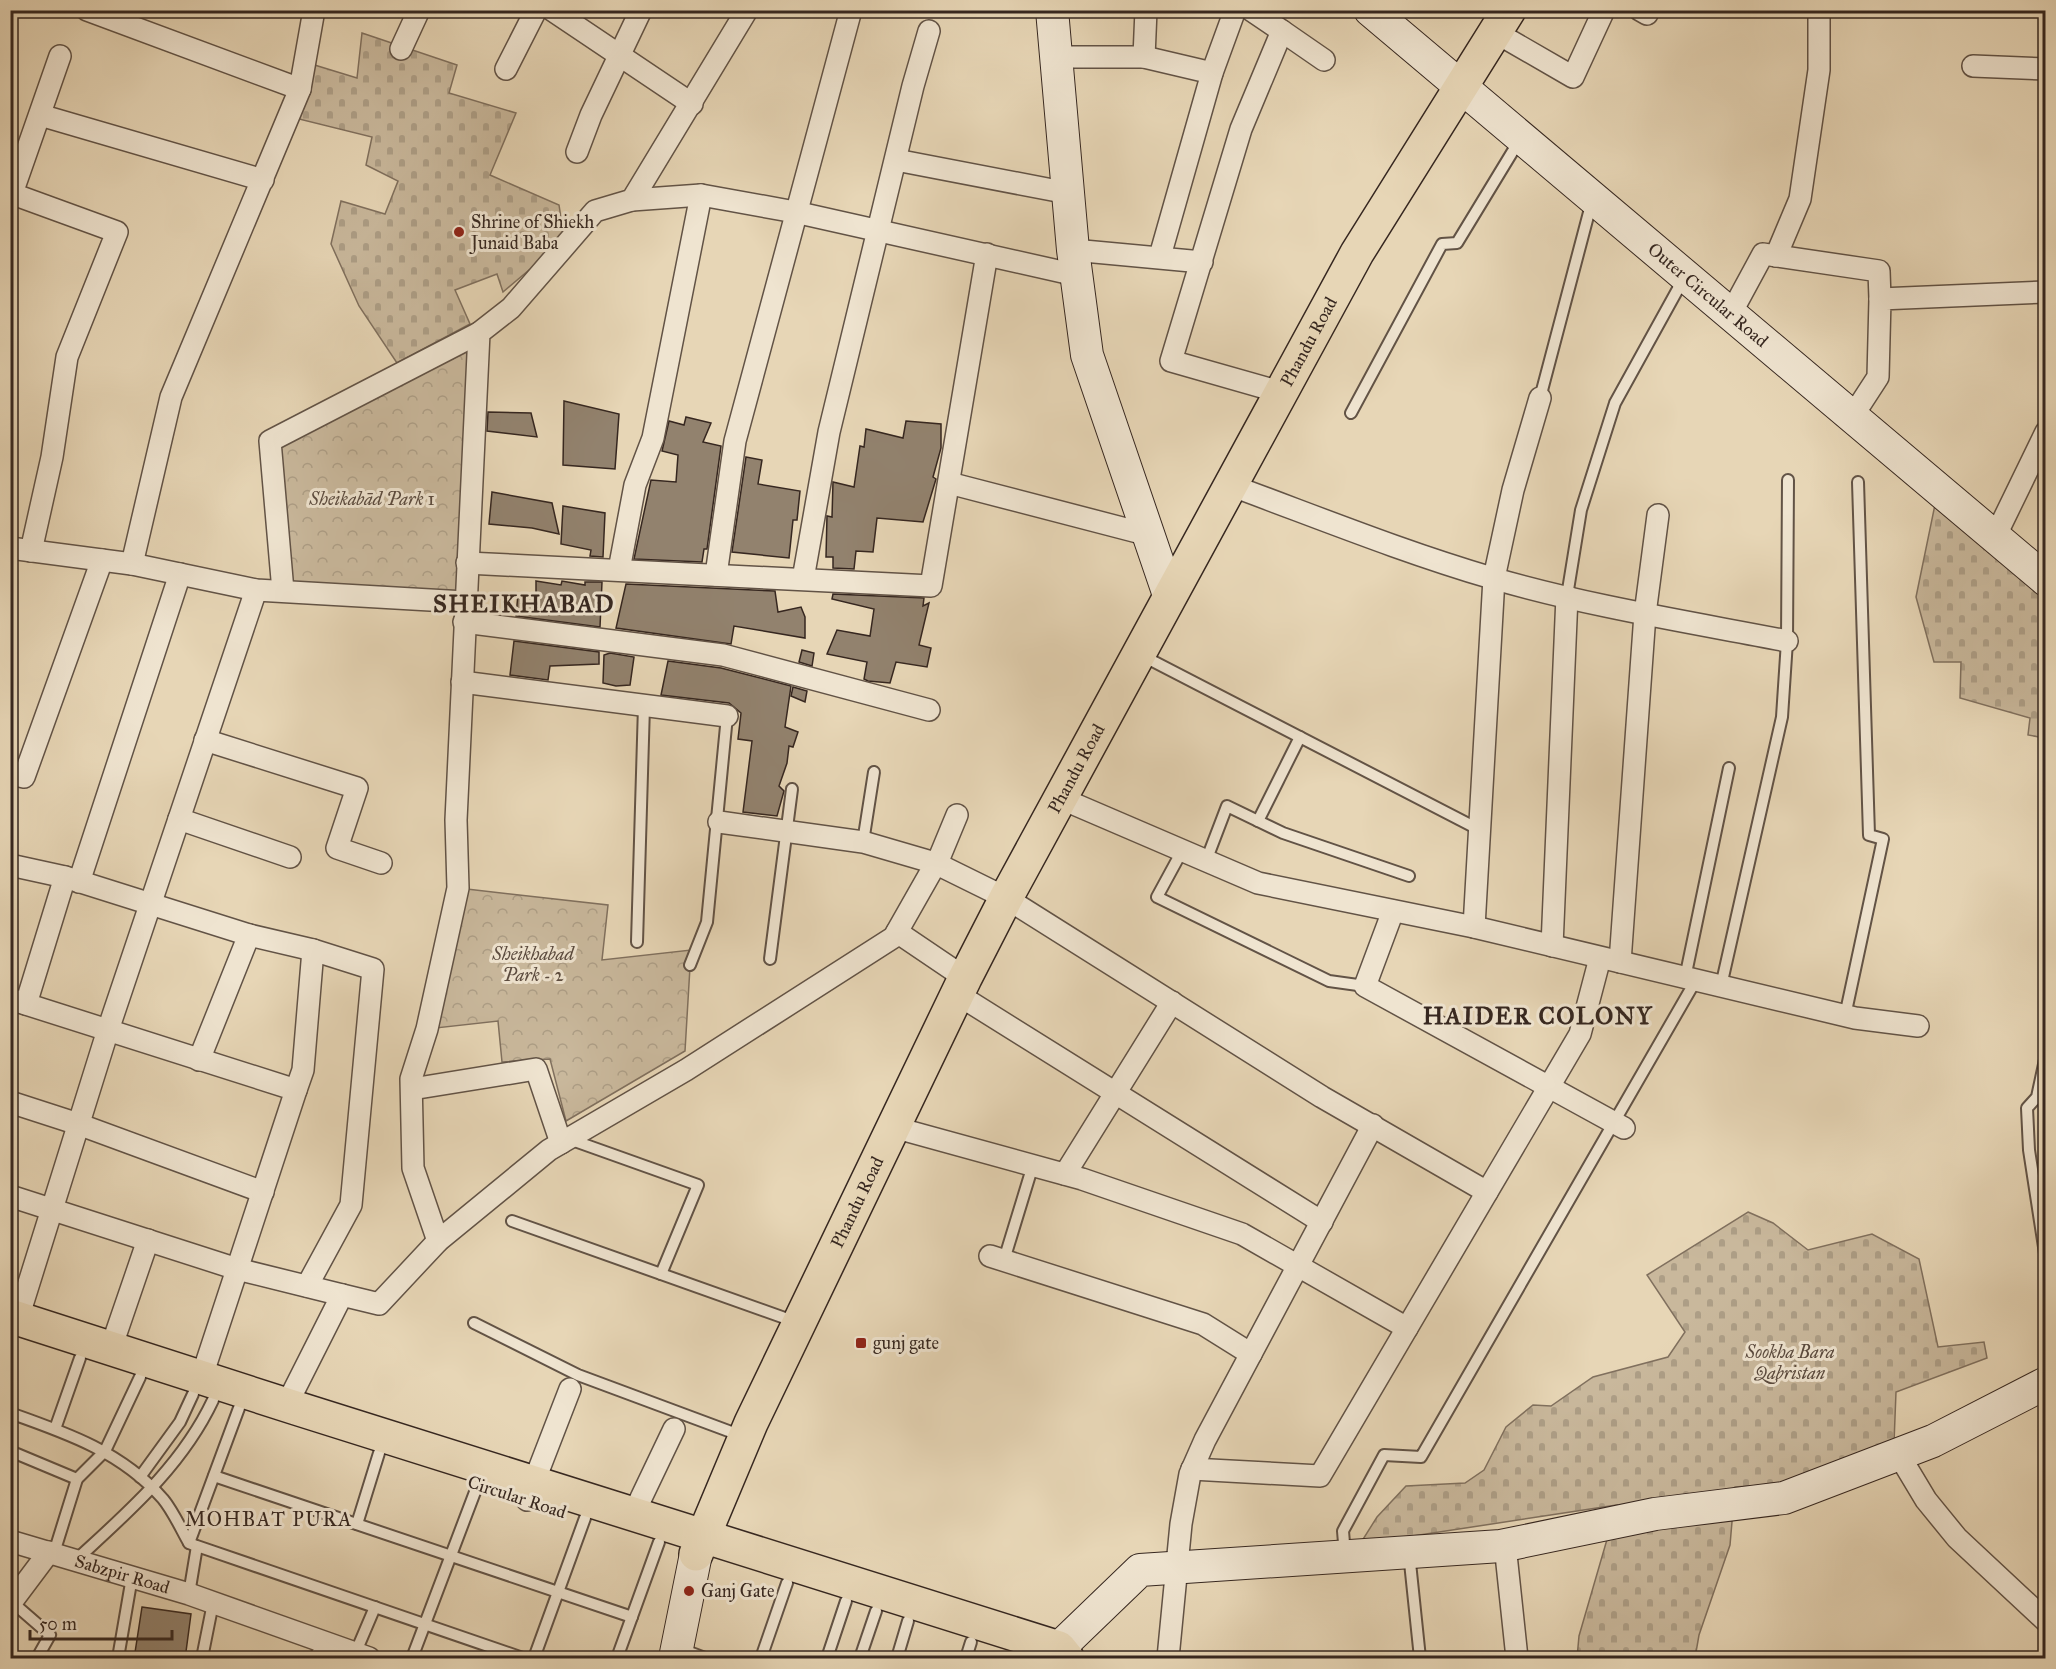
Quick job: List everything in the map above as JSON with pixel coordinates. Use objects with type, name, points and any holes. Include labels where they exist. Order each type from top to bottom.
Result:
[{"type":"main road","name":"Phandu Road","points":[[699,1546],[745,1437],[799,1323],[961,986],[1006,898],[1357,253],[1502,21]]},
{"type":"main road","points":[[13,1327],[111,1348],[212,1395],[283,1413],[529,1492],[632,1516],[699,1546],[1058,1655]]},
{"type":"main road","name":"Circular Road","points":[[13,1327],[80,1358],[141,1377],[283,1413],[379,1453],[478,1484],[529,1492],[585,1518],[659,1542],[699,1546],[787,1583],[908,1621],[969,1650],[1024,1659]]},
{"type":"street","points":[[87,10],[300,89]]},
{"type":"street","points":[[401,49],[419,10]]},
{"type":"street","points":[[506,69],[536,10]]},
{"type":"street","points":[[552,10],[692,104]]},
{"type":"street","points":[[577,152],[640,10]]},
{"type":"street","points":[[632,200],[747,10]]},
{"type":"street","points":[[716,575],[735,441],[851,10]]},
{"type":"street","points":[[1052,10],[1074,262],[1087,355],[1169,595]]},
{"type":"street","points":[[1144,57],[1146,10]]},
{"type":"street","points":[[1160,256],[1212,73],[1235,10]]},
{"type":"street","points":[[1251,10],[1324,60]]},
{"type":"street","name":"Outer Circular Road","points":[[1370,10],[1520,139],[2046,580]]},
{"type":"street","points":[[1502,21],[1574,77],[1604,10]]},
{"type":"street","points":[[1640,10],[1647,14],[1649,10]]},
{"type":"street","points":[[1776,256],[1800,199],[1819,70],[1819,10]]},
{"type":"street","points":[[132,564],[171,397],[300,89],[313,11]]},
{"type":"street","points":[[803,579],[829,432],[913,86],[929,31]]},
{"type":"street","points":[[1280,392],[1171,361],[1241,129],[1282,31]]},
{"type":"street","points":[[60,56],[11,196],[117,232],[67,357],[52,457],[21,550],[132,564],[256,590],[283,591],[465,612],[723,655],[929,710]]},
{"type":"street","points":[[1057,57],[1144,57],[1212,73]]},
{"type":"street","points":[[1973,66],[2046,69]]},
{"type":"street","points":[[40,115],[263,180]]},
{"type":"street","points":[[896,160],[1068,193]]},
{"type":"street","points":[[619,570],[635,485],[652,438],[701,195]]},
{"type":"street","points":[[283,591],[270,441],[479,333],[511,308],[595,211],[632,200],[701,195],[795,212],[878,232],[987,254],[1074,262],[1160,256],[1202,262]]},
{"type":"street","points":[[467,563],[931,586],[987,254]]},
{"type":"street","points":[[1730,315],[1763,254],[1879,271],[1878,377],[1852,417]]},
{"type":"street","points":[[1880,299],[2046,292]]},
{"type":"street","points":[[438,1241],[413,1168],[411,1079],[427,1029],[458,888],[456,820],[479,333]]},
{"type":"street","points":[[1474,927],[1494,579],[1513,490],[1540,398]]},
{"type":"street","points":[[1995,537],[2046,432]]},
{"type":"street","points":[[949,483],[1149,535]]},
{"type":"street","points":[[1230,485],[1416,554],[1494,579],[1645,614],[1787,641]]},
{"type":"street","points":[[1192,1469],[1320,1476],[1580,1034],[1610,960],[1645,614],[1658,515]]},
{"type":"street","points":[[10,774],[24,777],[102,560]]},
{"type":"street","points":[[180,574],[72,880],[18,1002],[296,1090]]},
{"type":"street","points":[[13,1327],[108,1030],[256,590]]},
{"type":"street","points":[[1552,946],[1567,596]]},
{"type":"street","points":[[462,682],[727,716]]},
{"type":"street","points":[[205,740],[357,788],[338,848],[381,863]]},
{"type":"street","points":[[1060,798],[1258,883],[1474,927],[1845,1016],[1918,1026]]},
{"type":"street","points":[[10,1196],[237,1269],[380,1304],[438,1241],[565,1141],[686,1070],[897,933],[935,863],[957,815]]},
{"type":"street","points":[[179,819],[290,857]]},
{"type":"street","points":[[718,822],[863,842],[935,863],[1006,898],[1322,1097],[1487,1192]]},
{"type":"street","points":[[10,865],[72,880],[249,935],[313,950],[373,969],[351,1205],[307,1286]]},
{"type":"street","points":[[1393,911],[1365,986],[1619,1125]]},
{"type":"street","points":[[897,933],[961,986],[1116,1092],[1322,1222]]},
{"type":"street","points":[[200,1060],[249,935]]},
{"type":"street","points":[[212,1395],[237,1269],[303,1070],[313,950]]},
{"type":"street","points":[[1065,1174],[1172,1002]]},
{"type":"street","points":[[411,1089],[536,1069],[565,1141]]},
{"type":"street","points":[[10,1102],[78,1124],[263,1192]]},
{"type":"street","points":[[1168,1659],[1181,1524],[1192,1469],[1373,1125]]},
{"type":"street","points":[[893,1127],[1065,1174],[1242,1234],[1299,1264],[1407,1328]]},
{"type":"street","points":[[111,1348],[148,1240]]},
{"type":"street","points":[[997,1258],[1203,1324],[1251,1354]]},
{"type":"street","points":[[283,1413],[342,1295]]},
{"type":"street","points":[[1058,1655],[1140,1570],[1345,1558],[1505,1545],[1655,1514],[1784,1498],[1933,1442],[2046,1383]]},
{"type":"street","points":[[529,1492],[570,1389]]},
{"type":"street","points":[[632,1516],[674,1429]]},
{"type":"street","points":[[1899,1455],[1926,1500],[1957,1538],[2046,1621]]},
{"type":"street","name":"Sabzpir Road","points":[[10,1541],[189,1594],[319,1651],[358,1656]]},
{"type":"street","points":[[1505,1545],[1517,1659]]},
{"type":"street","points":[[686,1655],[699,1546]]},
{"type":"street","points":[[11,1603],[51,1553]]},
{"type":"lane","points":[[1351,413],[1442,243],[1457,243],[1520,139]]},
{"type":"lane","points":[[1540,398],[1592,199]]},
{"type":"lane","points":[[1567,596],[1581,510],[1615,403],[1685,277]]},
{"type":"lane","points":[[1721,986],[1782,717],[1787,641],[1788,480]]},
{"type":"lane","points":[[1845,1016],[1883,839],[1869,835],[1858,482]]},
{"type":"lane","points":[[1138,654],[1480,830]]},
{"type":"lane","points":[[637,942],[644,706]]},
{"type":"lane","points":[[690,965],[707,922],[727,716]]},
{"type":"lane","points":[[1258,821],[1300,737]]},
{"type":"lane","points":[[1345,1558],[1343,1531],[1384,1455],[1420,1457],[1619,1125],[1690,979],[1729,768]]},
{"type":"lane","points":[[863,842],[874,772]]},
{"type":"lane","points":[[770,959],[792,789]]},
{"type":"lane","points":[[1206,861],[1227,806],[1283,833],[1409,876]]},
{"type":"lane","points":[[1182,850],[1157,897],[1329,981],[1365,986]]},
{"type":"lane","points":[[2046,1055],[2042,1091],[2026,1108],[2029,1150],[2046,1260]]},
{"type":"lane","points":[[565,1141],[698,1185],[661,1274]]},
{"type":"lane","points":[[997,1258],[1033,1166]]},
{"type":"lane","points":[[512,1221],[799,1323]]},
{"type":"lane","points":[[474,1323],[578,1375],[745,1437]]},
{"type":"lane","points":[[55,1429],[80,1358]]},
{"type":"lane","points":[[51,1553],[77,1479],[105,1451],[141,1377]]},
{"type":"lane","points":[[189,1594],[193,1544],[214,1476],[212,1395]]},
{"type":"lane","points":[[140,1477],[180,1422],[212,1395]]},
{"type":"lane","points":[[76,1560],[153,1489],[201,1425],[212,1395]]},
{"type":"lane","points":[[10,1413],[55,1429],[105,1451],[140,1477],[164,1500],[193,1544],[523,1659]]},
{"type":"lane","points":[[10,1451],[77,1479]]},
{"type":"lane","points":[[357,1524],[379,1453]]},
{"type":"lane","points":[[214,1476],[632,1617]]},
{"type":"lane","points":[[412,1659],[478,1484]]},
{"type":"lane","points":[[534,1659],[585,1518]]},
{"type":"lane","points":[[617,1659],[659,1542]]},
{"type":"lane","points":[[1409,1553],[1420,1659]]},
{"type":"lane","points":[[118,1659],[132,1577]]},
{"type":"lane","points":[[761,1659],[787,1583]]},
{"type":"lane","points":[[11,1603],[50,1635],[37,1659]]},
{"type":"lane","points":[[202,1659],[213,1603]]},
{"type":"lane","points":[[827,1659],[861,1606]]},
{"type":"lane","points":[[860,1659],[861,1606]]},
{"type":"lane","points":[[358,1656],[375,1607]]},
{"type":"lane","points":[[897,1659],[908,1621]]},
{"type":"green space","points":[[362,33],[457,65],[449,93],[516,113],[490,175],[559,205],[561,218],[581,227],[536,279],[529,270],[503,292],[497,274],[455,290],[470,324],[397,363],[359,306],[331,244],[341,201],[385,214],[398,181],[366,165],[372,137],[295,118],[308,63],[357,78]]},
{"type":"green space","name":"Sheikabād Park 1","points":[[479,333],[465,602],[283,591],[270,441]]},
{"type":"green space","points":[[1938,490],[2045,580],[2045,738],[2028,735],[2030,718],[1960,698],[1961,662],[1934,662],[1916,597]]},
{"type":"green space","name":"Sheikhabad Park - 2","points":[[458,888],[608,905],[602,960],[691,950],[685,1051],[566,1121],[550,1059],[502,1062],[498,1021],[427,1029]]},
{"type":"green space","name":"Sookha Bara Qabristan","points":[[1748,1212],[1773,1223],[1808,1250],[1872,1234],[1919,1259],[1938,1347],[1984,1342],[1987,1358],[1896,1392],[1894,1443],[1797,1483],[1735,1487],[1730,1545],[1699,1635],[1695,1658],[1577,1658],[1579,1636],[1617,1505],[1360,1544],[1377,1517],[1406,1486],[1465,1483],[1484,1470],[1506,1427],[1533,1405],[1551,1406],[1593,1377],[1668,1357],[1685,1332],[1647,1275]]},
{"type":"building","points":[[564,401],[619,414],[615,469],[563,465]]},
{"type":"building","points":[[488,412],[531,413],[537,437],[487,431]]},
{"type":"building","points":[[686,417],[711,423],[703,442],[721,446],[707,549],[704,549],[702,562],[634,559],[651,480],[676,482],[678,455],[662,451],[669,421],[684,425]]},
{"type":"building","points":[[906,421],[941,424],[941,448],[933,477],[936,479],[923,522],[877,518],[873,552],[856,551],[854,569],[833,568],[833,557],[826,557],[827,516],[832,517],[833,482],[854,487],[860,446],[864,447],[866,429],[903,438]]},
{"type":"building","points":[[746,457],[762,460],[758,484],[800,491],[797,520],[793,520],[789,558],[732,552]]},
{"type":"building","points":[[492,492],[552,503],[559,534],[532,528],[489,524]]},
{"type":"building","points":[[563,506],[605,513],[603,557],[590,556],[591,550],[561,544]]},
{"type":"building","points":[[536,581],[561,585],[562,581],[585,585],[585,582],[602,582],[600,627],[516,616],[518,594],[536,594]]},
{"type":"building","points":[[626,584],[775,591],[778,612],[801,607],[805,617],[805,638],[734,626],[731,644],[616,628]]},
{"type":"building","points":[[833,594],[924,598],[923,606],[929,603],[919,645],[931,648],[927,667],[896,662],[890,683],[868,681],[864,679],[867,662],[827,654],[837,630],[870,636],[874,609],[832,599]]},
{"type":"building","points":[[514,641],[599,652],[599,664],[550,666],[548,680],[510,675]]},
{"type":"building","points":[[802,650],[814,653],[812,666],[799,662]]},
{"type":"building","points":[[610,653],[634,657],[630,685],[616,686],[603,683],[604,655]]},
{"type":"building","points":[[668,661],[721,668],[791,686],[785,727],[798,732],[793,747],[789,746],[787,763],[779,786],[784,791],[777,816],[743,812],[752,741],[738,739],[741,713],[729,703],[661,695]]},
{"type":"building","points":[[793,687],[807,691],[805,702],[791,696]]},
{"type":"building","points":[[142,1607],[191,1614],[185,1659],[134,1659]]},
{"type":"place","name":"Shrine of Shiekh Junaid Baba","points":[[459,232]]},
{"type":"place","name":"gunj gate","points":[[861,1343]]},
{"type":"place","name":"Ganj Gate","points":[[689,1591]]},
{"type":"district","name":"SHEIKHABAD","points":[[524,604]]},
{"type":"district","name":"HAIDER COLONY","points":[[1538,1016]]},
{"type":"district","name":"MOHBAT PURA","points":[[269,1519]]}]
